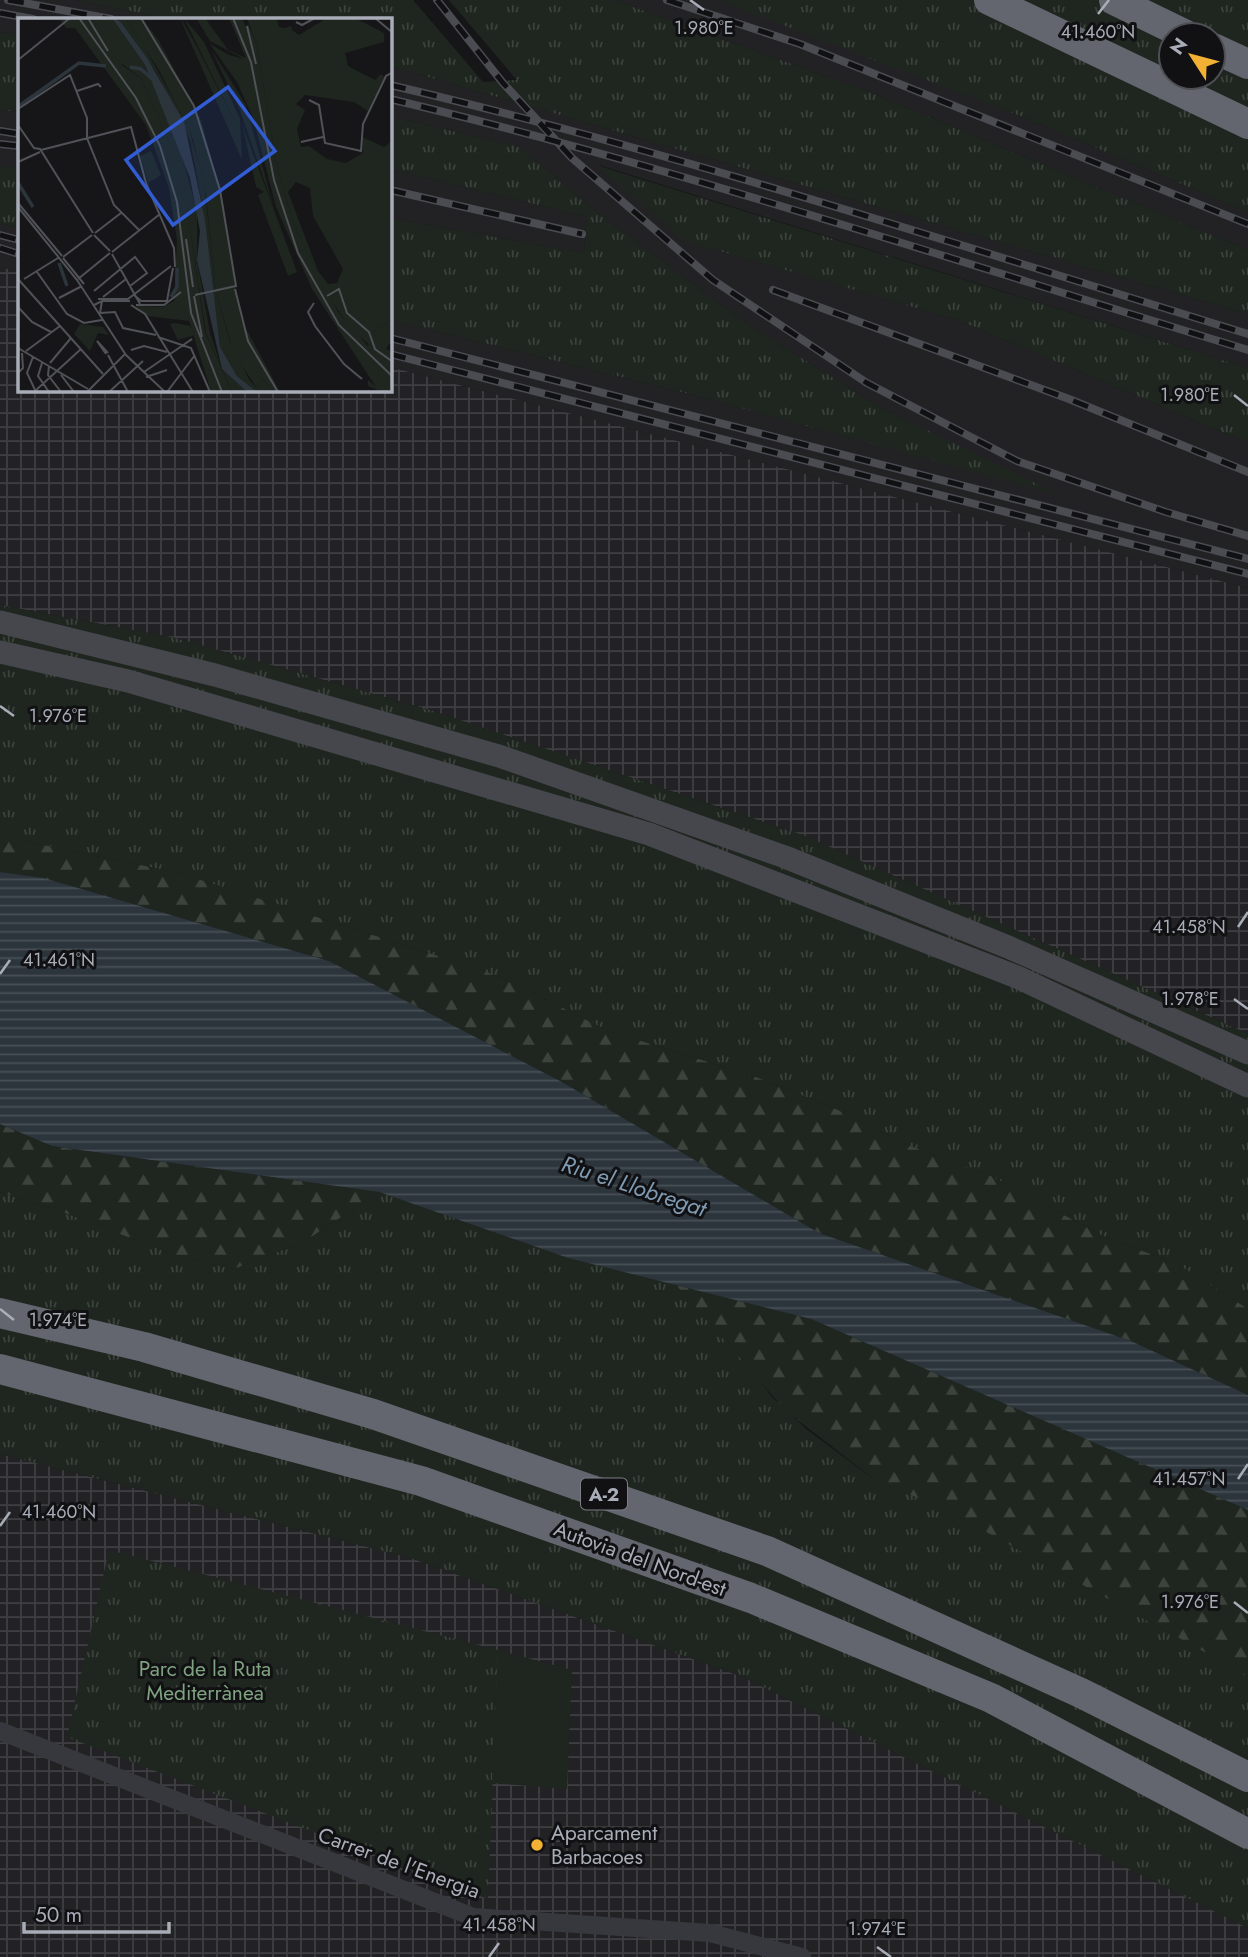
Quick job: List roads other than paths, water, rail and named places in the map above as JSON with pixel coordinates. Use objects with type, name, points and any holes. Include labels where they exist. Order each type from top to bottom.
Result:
[{"type":"highway","points":[[989,0],[1248,124]]},
{"type":"highway","points":[[1114,0],[1157,21]]},
{"type":"highway","points":[[1227,54],[1248,64]]},
{"type":"highway","name":"A-2","points":[[0,1313],[144,1347],[373,1414],[767,1551],[1080,1693],[1248,1777]]},
{"type":"highway","name":"Autovia del Nord-est","points":[[0,1369],[421,1482],[751,1598],[991,1698],[1248,1834]]},
{"type":"street","points":[[0,622],[215,675],[499,756],[798,862],[1009,947],[1248,1054]]},
{"type":"street","points":[[0,652],[128,681],[649,834],[1017,977],[1248,1086]]},
{"type":"street","name":"Carrer de l'Energia","points":[[0,1731],[473,1917],[710,1933],[802,1957]]},
{"type":"water","name":"Riu el Llobregat","points":[[0,872],[44,878],[329,961],[562,1082],[819,1233],[1131,1341],[1248,1395],[1248,1510],[811,1319],[568,1258],[379,1192],[52,1146],[0,1124]]},
{"type":"railway","points":[[8,0],[106,18]]},
{"type":"railway","points":[[437,0],[503,83],[572,158],[713,280],[867,383],[1017,461],[1166,512],[1248,536]]},
{"type":"railway","points":[[667,0],[800,44],[1248,224]]},
{"type":"railway","points":[[0,13],[28,18]]},
{"type":"railway","points":[[392,86],[606,140],[714,171],[1248,334]]},
{"type":"railway","points":[[392,100],[714,186],[1248,350]]},
{"type":"railway","points":[[0,131],[18,134]]},
{"type":"railway","points":[[0,144],[18,146]]},
{"type":"railway","points":[[392,190],[582,234]]},
{"type":"railway","points":[[0,235],[18,240]]},
{"type":"railway","points":[[0,248],[18,254]]},
{"type":"railway","points":[[773,290],[1069,399],[1248,472]]},
{"type":"railway","points":[[392,339],[1248,559]]},
{"type":"railway","points":[[392,355],[1248,574]]},
{"type":"place","name":"Aparcament Barbacoes","points":[[537,1845]]},
{"type":"park label","name":"Parc de la Ruta Mediterrànea","points":[[205,1681]]}]
